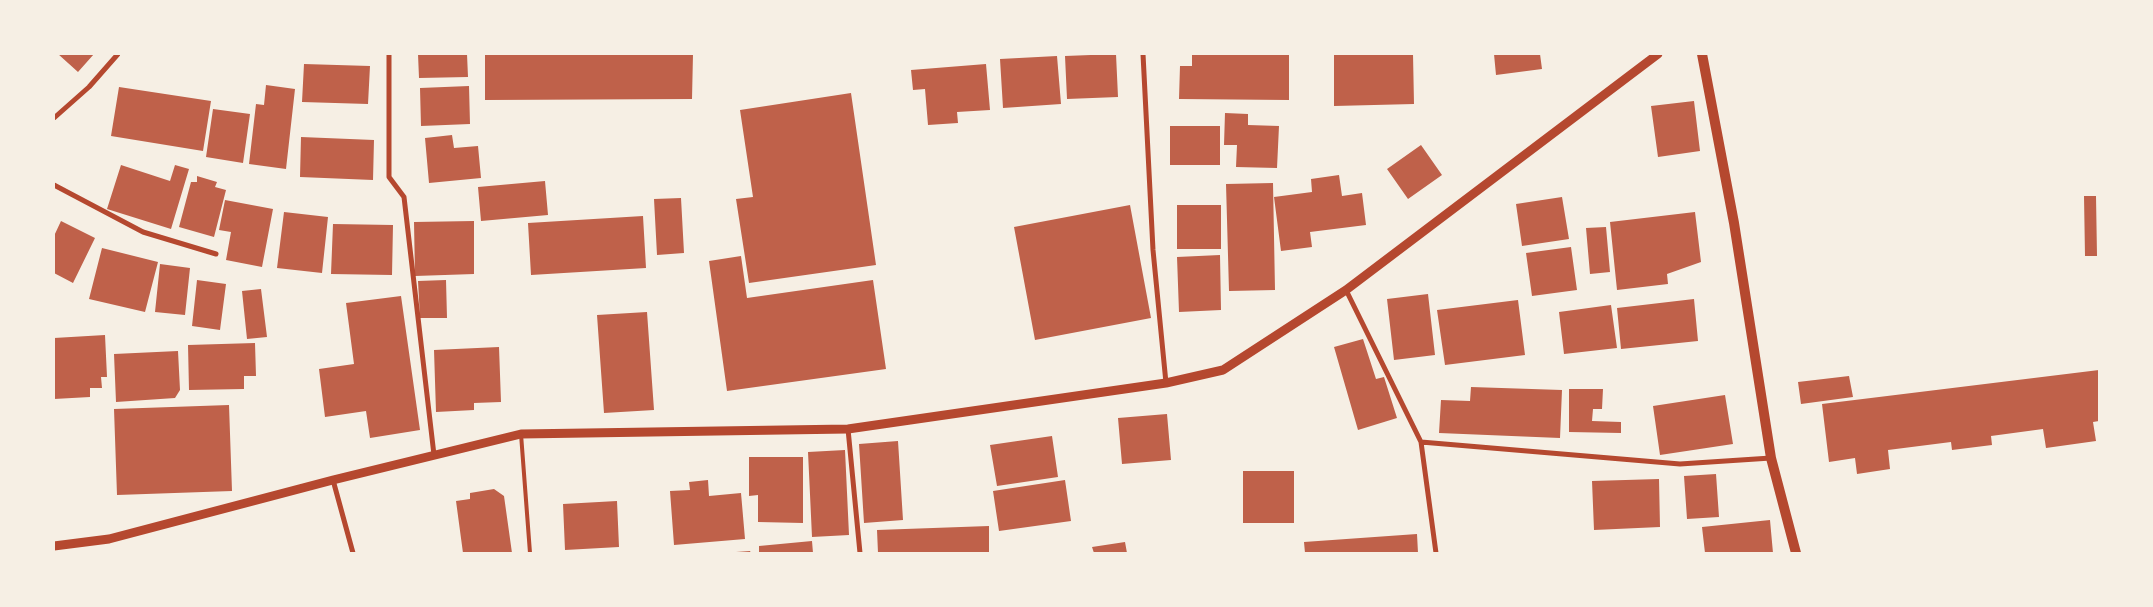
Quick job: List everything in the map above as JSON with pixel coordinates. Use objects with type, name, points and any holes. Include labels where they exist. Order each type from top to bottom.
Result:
[{"type":"main road","points":[[1702,54],[1734,223],[1771,458],[1796,553]]},
{"type":"street","points":[[54,118],[89,87],[118,54]]},
{"type":"street","points":[[389,54],[389,176],[404,197],[434,455]]},
{"type":"street","points":[[1143,54],[1153,250],[1166,383]]},
{"type":"street","points":[[54,546],[109,539],[333,480],[521,434],[848,429],[1166,383],[1223,370],[1346,290],[1658,54]]},
{"type":"street","points":[[54,185],[143,232],[216,254]]},
{"type":"street","points":[[1346,290],[1421,442],[1436,553]]},
{"type":"street","points":[[848,429],[860,553]]},
{"type":"street","points":[[1421,442],[1680,464],[1771,458]]},
{"type":"street","points":[[333,480],[353,553]]},
{"type":"lane","points":[[521,434],[530,553]]},
{"type":"building","points":[[58,54],[94,54],[78,72]]},
{"type":"building","points":[[418,54],[467,54],[468,77],[419,78]]},
{"type":"building","points":[[485,54],[693,54],[692,99],[485,100]]},
{"type":"building","points":[[1116,54],[1118,97],[1067,99],[1065,56]]},
{"type":"building","points":[[1192,54],[1289,54],[1289,100],[1179,99],[1180,66],[1192,66]]},
{"type":"building","points":[[1413,54],[1414,104],[1334,106],[1334,55]]},
{"type":"building","points":[[1494,54],[1540,54],[1542,69],[1496,75]]},
{"type":"building","points":[[1057,56],[1061,104],[1003,108],[1000,59]]},
{"type":"building","points":[[304,64],[370,66],[368,104],[302,102]]},
{"type":"building","points":[[986,64],[990,110],[957,112],[958,123],[928,125],[925,89],[913,90],[911,70]]},
{"type":"building","points":[[266,85],[295,89],[286,169],[249,164],[256,104],[264,105]]},
{"type":"building","points":[[469,86],[470,124],[421,126],[420,88]]},
{"type":"building","points":[[119,87],[211,101],[203,151],[111,136]]},
{"type":"building","points":[[851,93],[876,265],[749,283],[736,199],[753,197],[740,110]]},
{"type":"building","points":[[1694,101],[1700,151],[1658,157],[1651,106]]},
{"type":"building","points":[[213,109],[250,114],[243,163],[206,157]]},
{"type":"building","points":[[1225,113],[1248,114],[1248,125],[1279,126],[1277,168],[1236,167],[1237,145],[1224,145]]},
{"type":"building","points":[[1170,126],[1220,126],[1220,165],[1170,165]]},
{"type":"building","points":[[452,135],[454,148],[478,146],[481,178],[429,183],[425,138]]},
{"type":"building","points":[[301,137],[374,140],[373,180],[300,177]]},
{"type":"building","points":[[1421,145],[1442,175],[1408,199],[1387,169]]},
{"type":"building","points":[[121,165],[170,181],[175,165],[189,169],[171,229],[107,209]]},
{"type":"building","points":[[1339,175],[1342,196],[1362,193],[1366,225],[1310,232],[1312,247],[1281,251],[1274,197],[1312,192],[1311,179]]},
{"type":"building","points":[[197,176],[217,182],[215,187],[226,190],[214,237],[179,227],[191,182],[197,182]]},
{"type":"building","points":[[545,181],[548,215],[481,221],[478,187]]},
{"type":"building","points":[[1273,183],[1275,290],[1229,291],[1226,184]]},
{"type":"building","points":[[2084,196],[2096,196],[2097,256],[2085,256]]},
{"type":"building","points":[[1562,197],[1569,239],[1522,246],[1516,204]]},
{"type":"building","points":[[681,198],[684,253],[657,255],[654,199]]},
{"type":"building","points":[[225,200],[273,209],[262,267],[226,260],[231,232],[219,230]]},
{"type":"building","points":[[1130,205],[1151,318],[1035,340],[1014,227]]},
{"type":"building","points":[[1177,205],[1221,205],[1221,249],[1177,249]]},
{"type":"building","points":[[284,212],[328,217],[322,273],[277,268]]},
{"type":"building","points":[[1695,212],[1701,262],[1667,274],[1668,284],[1617,290],[1610,222]]},
{"type":"building","points":[[643,216],[646,268],[531,275],[528,223]]},
{"type":"building","points":[[61,221],[95,238],[73,283],[54,273],[54,236]]},
{"type":"building","points":[[474,221],[474,274],[415,276],[414,222]]},
{"type":"building","points":[[333,224],[393,225],[392,275],[331,274]]},
{"type":"building","points":[[1606,227],[1610,272],[1590,274],[1586,228]]},
{"type":"building","points":[[1571,247],[1577,290],[1532,296],[1526,253]]},
{"type":"building","points":[[102,248],[158,262],[145,312],[89,299]]},
{"type":"building","points":[[1220,255],[1221,310],[1179,312],[1177,257]]},
{"type":"building","points":[[741,256],[747,298],[873,280],[886,369],[727,391],[709,261]]},
{"type":"building","points":[[160,264],[190,268],[185,315],[155,312]]},
{"type":"building","points":[[197,280],[226,284],[220,330],[192,326]]},
{"type":"building","points":[[446,280],[447,318],[420,318],[418,281]]},
{"type":"building","points":[[261,289],[267,337],[247,339],[242,291]]},
{"type":"building","points":[[1428,294],[1435,355],[1394,360],[1387,299]]},
{"type":"building","points":[[401,296],[420,430],[370,438],[366,411],[325,417],[319,369],[354,364],[346,303]]},
{"type":"building","points":[[1694,299],[1698,341],[1621,349],[1617,308]]},
{"type":"building","points":[[1518,300],[1525,355],[1445,365],[1437,310]]},
{"type":"building","points":[[1611,305],[1617,348],[1564,354],[1559,312]]},
{"type":"building","points":[[647,312],[654,410],[604,413],[597,315]]},
{"type":"building","points":[[105,335],[107,377],[101,377],[102,388],[90,388],[90,397],[54,399],[54,338]]},
{"type":"building","points":[[1363,339],[1376,379],[1384,377],[1397,418],[1358,430],[1334,347]]},
{"type":"building","points":[[255,343],[256,376],[244,376],[244,389],[189,390],[188,345]]},
{"type":"building","points":[[499,347],[501,402],[474,403],[474,410],[436,412],[434,350]]},
{"type":"building","points":[[178,351],[180,390],[175,398],[116,402],[114,354]]},
{"type":"building","points":[[2099,370],[2099,421],[2093,422],[2096,441],[2046,448],[2043,429],[1991,436],[1992,445],[1952,450],[1951,442],[1888,450],[1890,469],[1857,474],[1855,458],[1829,462],[1822,404]]},
{"type":"building","points":[[1849,376],[1853,397],[1801,404],[1798,382]]},
{"type":"building","points":[[1471,387],[1562,390],[1560,438],[1439,433],[1441,400],[1470,401]]},
{"type":"building","points":[[1569,389],[1603,389],[1602,409],[1593,409],[1592,421],[1621,422],[1621,433],[1569,432]]},
{"type":"building","points":[[1725,395],[1733,444],[1660,455],[1653,406]]},
{"type":"building","points":[[229,405],[232,491],[117,495],[114,409]]},
{"type":"building","points":[[1167,414],[1171,460],[1122,464],[1118,418]]},
{"type":"building","points":[[1052,436],[1058,477],[997,486],[990,445]]},
{"type":"building","points":[[898,441],[903,520],[864,523],[859,444]]},
{"type":"building","points":[[845,450],[849,535],[812,537],[808,452]]},
{"type":"building","points":[[749,457],[803,457],[803,523],[758,522],[758,495],[749,496]]},
{"type":"building","points":[[1243,471],[1294,471],[1294,523],[1243,523]]},
{"type":"building","points":[[1716,474],[1719,517],[1687,519],[1684,476]]},
{"type":"building","points":[[1659,479],[1660,527],[1594,530],[1592,481]]},
{"type":"building","points":[[708,480],[709,496],[741,493],[745,539],[674,545],[670,491],[690,490],[689,482]]},
{"type":"building","points":[[1065,480],[1071,521],[999,531],[993,491]]},
{"type":"building","points":[[494,489],[504,496],[512,553],[463,553],[456,501],[470,499],[470,493]]},
{"type":"building","points":[[617,501],[619,547],[565,550],[563,504]]},
{"type":"building","points":[[1770,520],[1773,553],[1705,553],[1702,527]]},
{"type":"building","points":[[989,526],[989,553],[878,553],[877,530]]},
{"type":"building","points":[[1417,534],[1418,553],[1305,553],[1304,542]]},
{"type":"building","points":[[812,541],[813,553],[759,553],[759,546]]},
{"type":"building","points":[[1125,542],[1127,553],[1094,553],[1092,547]]},
{"type":"building","points":[[750,551],[751,553],[736,553],[736,552]]}]
